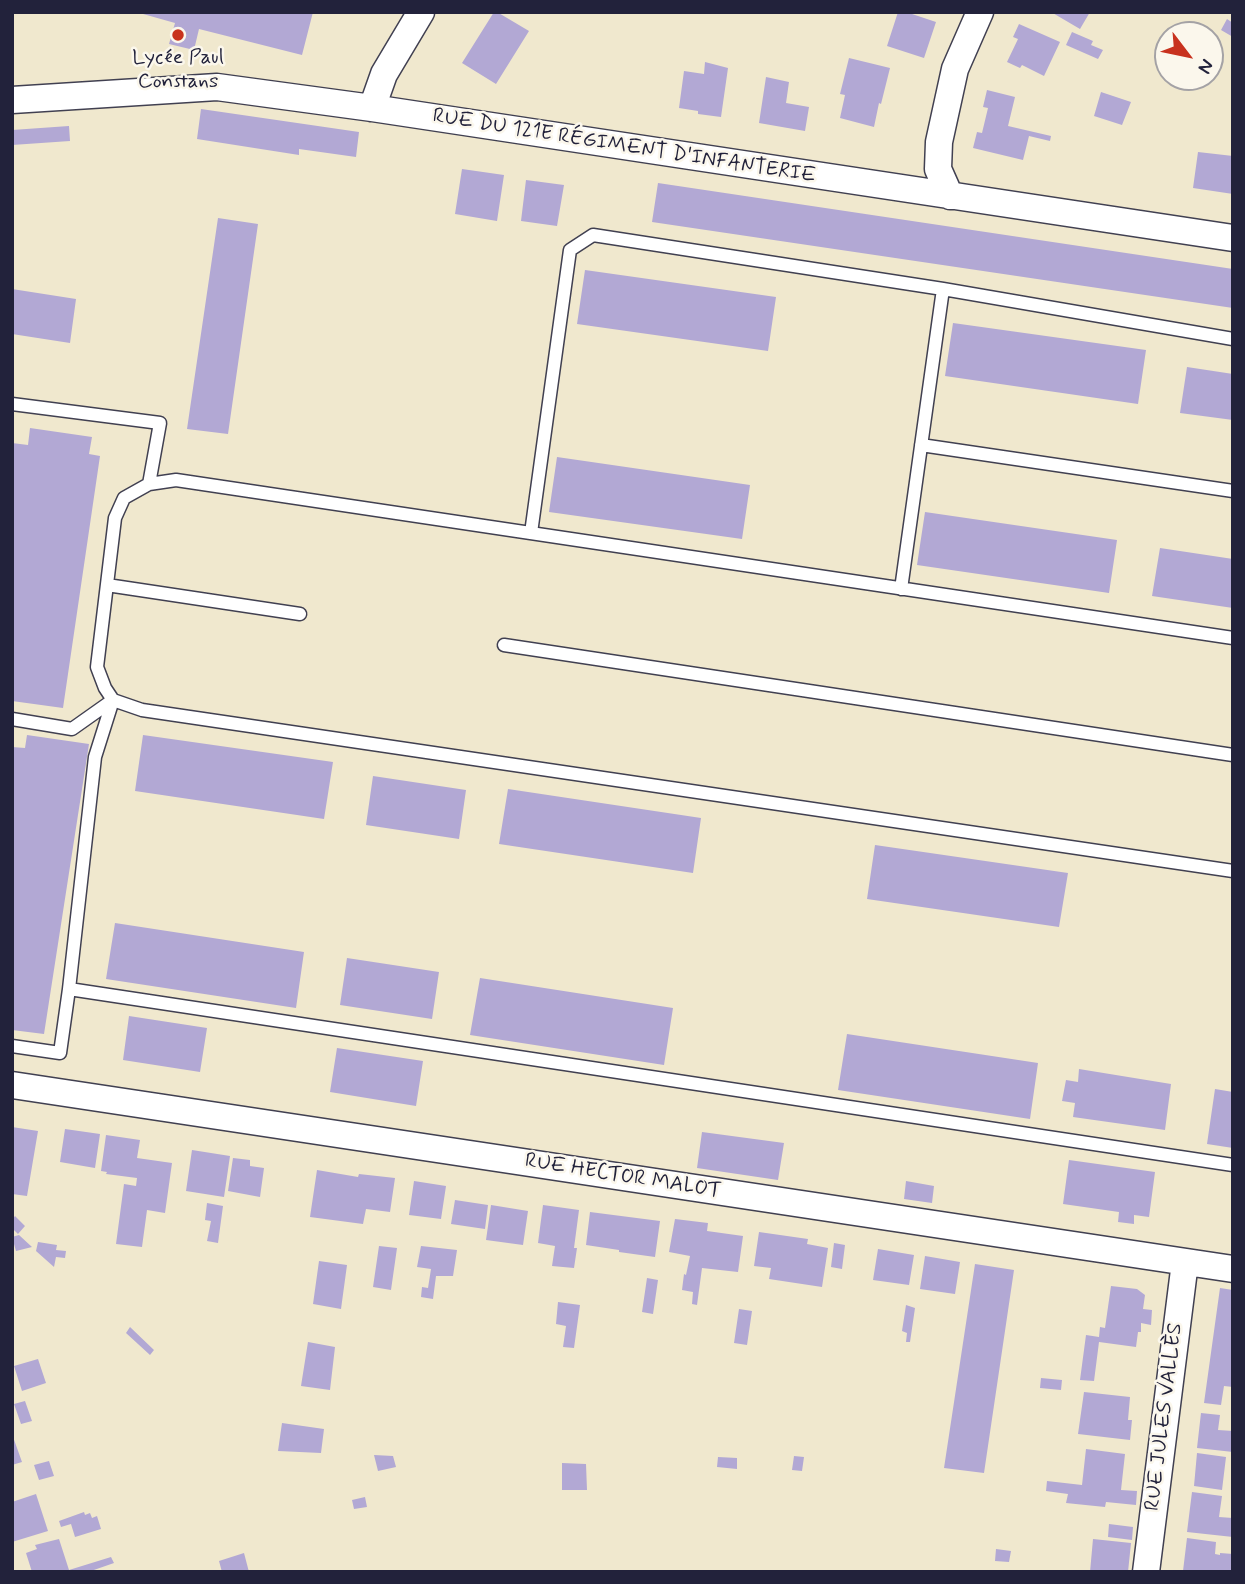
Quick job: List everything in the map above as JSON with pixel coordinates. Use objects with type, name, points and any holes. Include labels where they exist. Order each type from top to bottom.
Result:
[{"type":"street","points":[[372,108],[384,74],[421,12]]},
{"type":"street","points":[[950,196],[938,169],[939,142],[955,69],[981,12]]},
{"type":"street","name":"RUE DU 121E RÉGIMENT D'INFANTERIE","points":[[12,100],[217,87],[1233,238]]},
{"type":"street","name":"RUE HECTOR MALOT","points":[[12,1085],[1233,1269]]},
{"type":"street","name":"RUE JULES VALLÈS","points":[[1146,1572],[1185,1262]]},
{"type":"lane","points":[[531,533],[569,250],[593,235],[943,289],[1233,339]]},
{"type":"lane","points":[[901,589],[943,289]]},
{"type":"lane","points":[[12,404],[160,423],[149,484]]},
{"type":"lane","points":[[921,445],[1233,491]]},
{"type":"lane","points":[[1233,638],[176,480],[149,484],[124,498],[115,518],[97,667],[104,688],[113,699],[142,710],[1233,871]]},
{"type":"lane","points":[[107,584],[300,614]]},
{"type":"lane","points":[[504,645],[1233,755]]},
{"type":"lane","points":[[12,719],[72,729],[113,699]]},
{"type":"lane","points":[[12,1046],[61,1054],[94,757],[113,699]]},
{"type":"lane","points":[[69,989],[1233,1165]]},
{"type":"building","points":[[136,12],[313,12],[302,55],[199,29],[194,50],[169,44],[175,23]]},
{"type":"building","points":[[494,12],[529,31],[496,84],[462,63]]},
{"type":"building","points":[[898,12],[936,22],[924,58],[887,46]]},
{"type":"building","points":[[1051,12],[1090,12],[1080,29]]},
{"type":"building","points":[[1227,19],[1233,23],[1233,37],[1224,32]]},
{"type":"building","points":[[1019,24],[1060,42],[1044,76],[1022,65],[1020,68],[1007,62],[1018,39],[1013,37]]},
{"type":"building","points":[[1072,32],[1093,41],[1091,45],[1103,50],[1098,59],[1066,45]]},
{"type":"building","points":[[849,58],[890,68],[874,127],[840,118],[845,95],[840,94]]},
{"type":"building","points":[[705,62],[728,68],[721,117],[679,108],[684,71],[704,74]]},
{"type":"building","points":[[766,77],[789,82],[786,103],[809,107],[805,131],[759,123]]},
{"type":"building","points":[[987,90],[1015,97],[1008,126],[1051,136],[1050,141],[1029,136],[1023,160],[973,148],[977,132],[982,133],[988,108],[983,107]]},
{"type":"building","points":[[1101,92],[1131,102],[1122,125],[1094,116]]},
{"type":"building","points":[[201,109],[359,132],[356,157],[299,149],[299,155],[197,139]]},
{"type":"building","points":[[69,126],[70,141],[12,145],[12,130]]},
{"type":"building","points":[[1198,152],[1233,156],[1233,194],[1193,188]]},
{"type":"building","points":[[462,169],[504,175],[497,221],[455,214]]},
{"type":"building","points":[[526,180],[564,185],[557,226],[521,221]]},
{"type":"building","points":[[658,183],[1233,269],[1233,308],[652,222]]},
{"type":"building","points":[[218,218],[258,224],[228,434],[187,429]]},
{"type":"building","points":[[585,270],[776,297],[768,351],[577,324]]},
{"type":"building","points":[[12,289],[76,299],[70,343],[12,334]]},
{"type":"building","points":[[953,323],[1146,350],[1138,404],[945,376]]},
{"type":"building","points":[[1187,367],[1233,374],[1233,420],[1180,413]]},
{"type":"building","points":[[30,428],[92,437],[89,454],[100,456],[63,708],[12,701],[12,443],[28,445]]},
{"type":"building","points":[[557,457],[750,485],[742,539],[549,512]]},
{"type":"building","points":[[925,512],[1117,540],[1109,593],[917,565]]},
{"type":"building","points":[[1160,548],[1233,559],[1233,608],[1152,596]]},
{"type":"building","points":[[27,735],[89,744],[44,1034],[12,1030],[12,747],[25,748]]},
{"type":"building","points":[[143,735],[333,762],[324,819],[135,791]]},
{"type":"building","points":[[373,776],[466,790],[459,839],[366,825]]},
{"type":"building","points":[[508,789],[701,818],[693,873],[499,844]]},
{"type":"building","points":[[875,845],[1068,873],[1059,927],[867,899]]},
{"type":"building","points":[[115,923],[304,952],[296,1008],[106,979]]},
{"type":"building","points":[[347,958],[439,972],[432,1019],[340,1005]]},
{"type":"building","points":[[480,978],[673,1008],[664,1065],[470,1035]]},
{"type":"building","points":[[129,1016],[207,1028],[200,1072],[123,1060]]},
{"type":"building","points":[[847,1034],[1038,1063],[1030,1119],[838,1090]]},
{"type":"building","points":[[337,1048],[423,1061],[416,1106],[330,1092]]},
{"type":"building","points":[[1079,1069],[1171,1084],[1165,1130],[1073,1117],[1075,1103],[1062,1101],[1066,1080],[1078,1082]]},
{"type":"building","points":[[1215,1089],[1233,1092],[1233,1148],[1207,1144]]},
{"type":"building","points":[[12,1127],[38,1131],[27,1196],[12,1194]]},
{"type":"building","points":[[65,1129],[100,1134],[95,1168],[60,1162]]},
{"type":"building","points":[[702,1132],[784,1143],[778,1180],[697,1168]]},
{"type":"building","points":[[106,1135],[140,1140],[137,1158],[172,1163],[165,1213],[147,1210],[142,1247],[116,1244],[124,1184],[136,1186],[137,1178],[101,1171]]},
{"type":"building","points":[[192,1150],[230,1156],[224,1197],[186,1191]]},
{"type":"building","points":[[233,1158],[250,1160],[250,1166],[264,1168],[260,1197],[228,1191]]},
{"type":"building","points":[[1069,1160],[1155,1172],[1149,1217],[1134,1215],[1134,1224],[1118,1222],[1119,1212],[1063,1204]]},
{"type":"building","points":[[317,1170],[358,1177],[359,1174],[395,1178],[390,1212],[366,1209],[363,1224],[310,1217]]},
{"type":"building","points":[[414,1181],[446,1186],[441,1219],[409,1215]]},
{"type":"building","points":[[906,1181],[934,1186],[932,1203],[904,1199]]},
{"type":"building","points":[[455,1200],[488,1205],[485,1229],[451,1224]]},
{"type":"building","points":[[207,1203],[223,1206],[218,1243],[207,1241],[211,1221],[205,1220]]},
{"type":"building","points":[[491,1205],[528,1211],[523,1245],[486,1240]]},
{"type":"building","points":[[543,1205],[579,1210],[574,1268],[552,1266],[555,1246],[538,1243]]},
{"type":"building","points":[[590,1212],[660,1221],[655,1257],[586,1245]]},
{"type":"building","points":[[15,1216],[25,1226],[18,1234],[12,1228]]},
{"type":"building","points":[[675,1219],[708,1223],[707,1231],[743,1236],[738,1272],[702,1268],[697,1305],[692,1304],[693,1292],[682,1290],[690,1256],[669,1252]]},
{"type":"building","points":[[759,1232],[808,1239],[807,1244],[828,1248],[822,1287],[769,1279],[771,1268],[754,1266]]},
{"type":"building","points":[[19,1235],[32,1247],[16,1251],[12,1237]]},
{"type":"building","points":[[38,1242],[57,1245],[56,1250],[66,1251],[65,1258],[56,1257],[54,1267],[36,1251]]},
{"type":"building","points":[[834,1243],[845,1245],[842,1269],[831,1267]]},
{"type":"building","points":[[379,1246],[397,1248],[391,1290],[373,1287]]},
{"type":"building","points":[[421,1246],[457,1250],[453,1276],[436,1276],[433,1299],[421,1297],[422,1287],[428,1288],[431,1269],[417,1267]]},
{"type":"building","points":[[878,1249],[914,1255],[909,1285],[873,1280]]},
{"type":"building","points":[[925,1256],[960,1262],[955,1294],[920,1289]]},
{"type":"building","points":[[319,1261],[347,1265],[341,1309],[313,1304]]},
{"type":"building","points":[[975,1264],[1014,1270],[984,1473],[944,1468]]},
{"type":"building","points":[[647,1278],[658,1280],[653,1314],[642,1312]]},
{"type":"building","points":[[1111,1286],[1137,1289],[1145,1295],[1143,1309],[1152,1310],[1151,1325],[1141,1323],[1136,1347],[1099,1342],[1094,1381],[1080,1380],[1086,1335],[1099,1337],[1100,1327],[1105,1328]]},
{"type":"building","points":[[1220,1288],[1233,1290],[1233,1387],[1224,1386],[1221,1405],[1204,1403]]},
{"type":"building","points":[[558,1302],[580,1305],[574,1348],[563,1347],[566,1326],[556,1324]]},
{"type":"building","points":[[906,1305],[915,1308],[910,1342],[906,1342],[907,1333],[902,1331]]},
{"type":"building","points":[[739,1309],[752,1311],[747,1345],[734,1343]]},
{"type":"building","points":[[130,1327],[154,1350],[150,1355],[126,1333]]},
{"type":"building","points":[[308,1342],[335,1347],[330,1390],[301,1386]]},
{"type":"building","points":[[38,1359],[46,1383],[22,1391],[14,1366]]},
{"type":"building","points":[[1041,1378],[1062,1380],[1061,1390],[1040,1388]]},
{"type":"building","points":[[1084,1392],[1130,1397],[1130,1440],[1078,1434]]},
{"type":"building","points":[[25,1401],[32,1421],[21,1424],[14,1404]]},
{"type":"building","points":[[1201,1413],[1220,1415],[1218,1430],[1233,1431],[1233,1452],[1197,1448]]},
{"type":"building","points":[[282,1423],[324,1429],[321,1453],[278,1451]]},
{"type":"building","points":[[12,1434],[22,1462],[12,1465]]},
{"type":"building","points":[[1086,1449],[1125,1454],[1121,1490],[1137,1491],[1136,1505],[1106,1502],[1105,1507],[1066,1503],[1068,1494],[1046,1491],[1047,1481],[1082,1485]]},
{"type":"building","points":[[1197,1453],[1226,1457],[1222,1490],[1194,1486]]},
{"type":"building","points":[[374,1455],[393,1456],[396,1467],[378,1471]]},
{"type":"building","points":[[794,1456],[804,1457],[802,1471],[792,1470]]},
{"type":"building","points":[[718,1457],[737,1458],[737,1469],[717,1467]]},
{"type":"building","points":[[49,1461],[54,1476],[39,1480],[34,1465]]},
{"type":"building","points":[[562,1463],[586,1464],[587,1490],[562,1490]]},
{"type":"building","points":[[1192,1492],[1222,1496],[1219,1517],[1233,1518],[1233,1537],[1187,1532]]},
{"type":"building","points":[[36,1494],[48,1531],[12,1542],[12,1502]]},
{"type":"building","points":[[365,1497],[367,1507],[354,1509],[352,1500]]},
{"type":"building","points":[[84,1512],[85,1515],[90,1513],[92,1518],[97,1516],[101,1529],[75,1537],[71,1524],[61,1527],[59,1521]]},
{"type":"building","points":[[1109,1524],[1133,1527],[1132,1540],[1108,1537]]},
{"type":"building","points":[[1187,1538],[1216,1542],[1215,1554],[1233,1554],[1233,1572],[1183,1571]]},
{"type":"building","points":[[59,1539],[69,1570],[111,1557],[114,1563],[91,1572],[32,1572],[26,1553],[37,1549],[35,1545]]},
{"type":"building","points":[[1093,1539],[1131,1543],[1128,1572],[1090,1572]]},
{"type":"building","points":[[996,1549],[1011,1551],[1009,1562],[995,1561]]},
{"type":"building","points":[[244,1553],[249,1572],[222,1572],[219,1561]]},
{"type":"place","name":"Lycée Paul Constans","points":[[178,35]]}]
